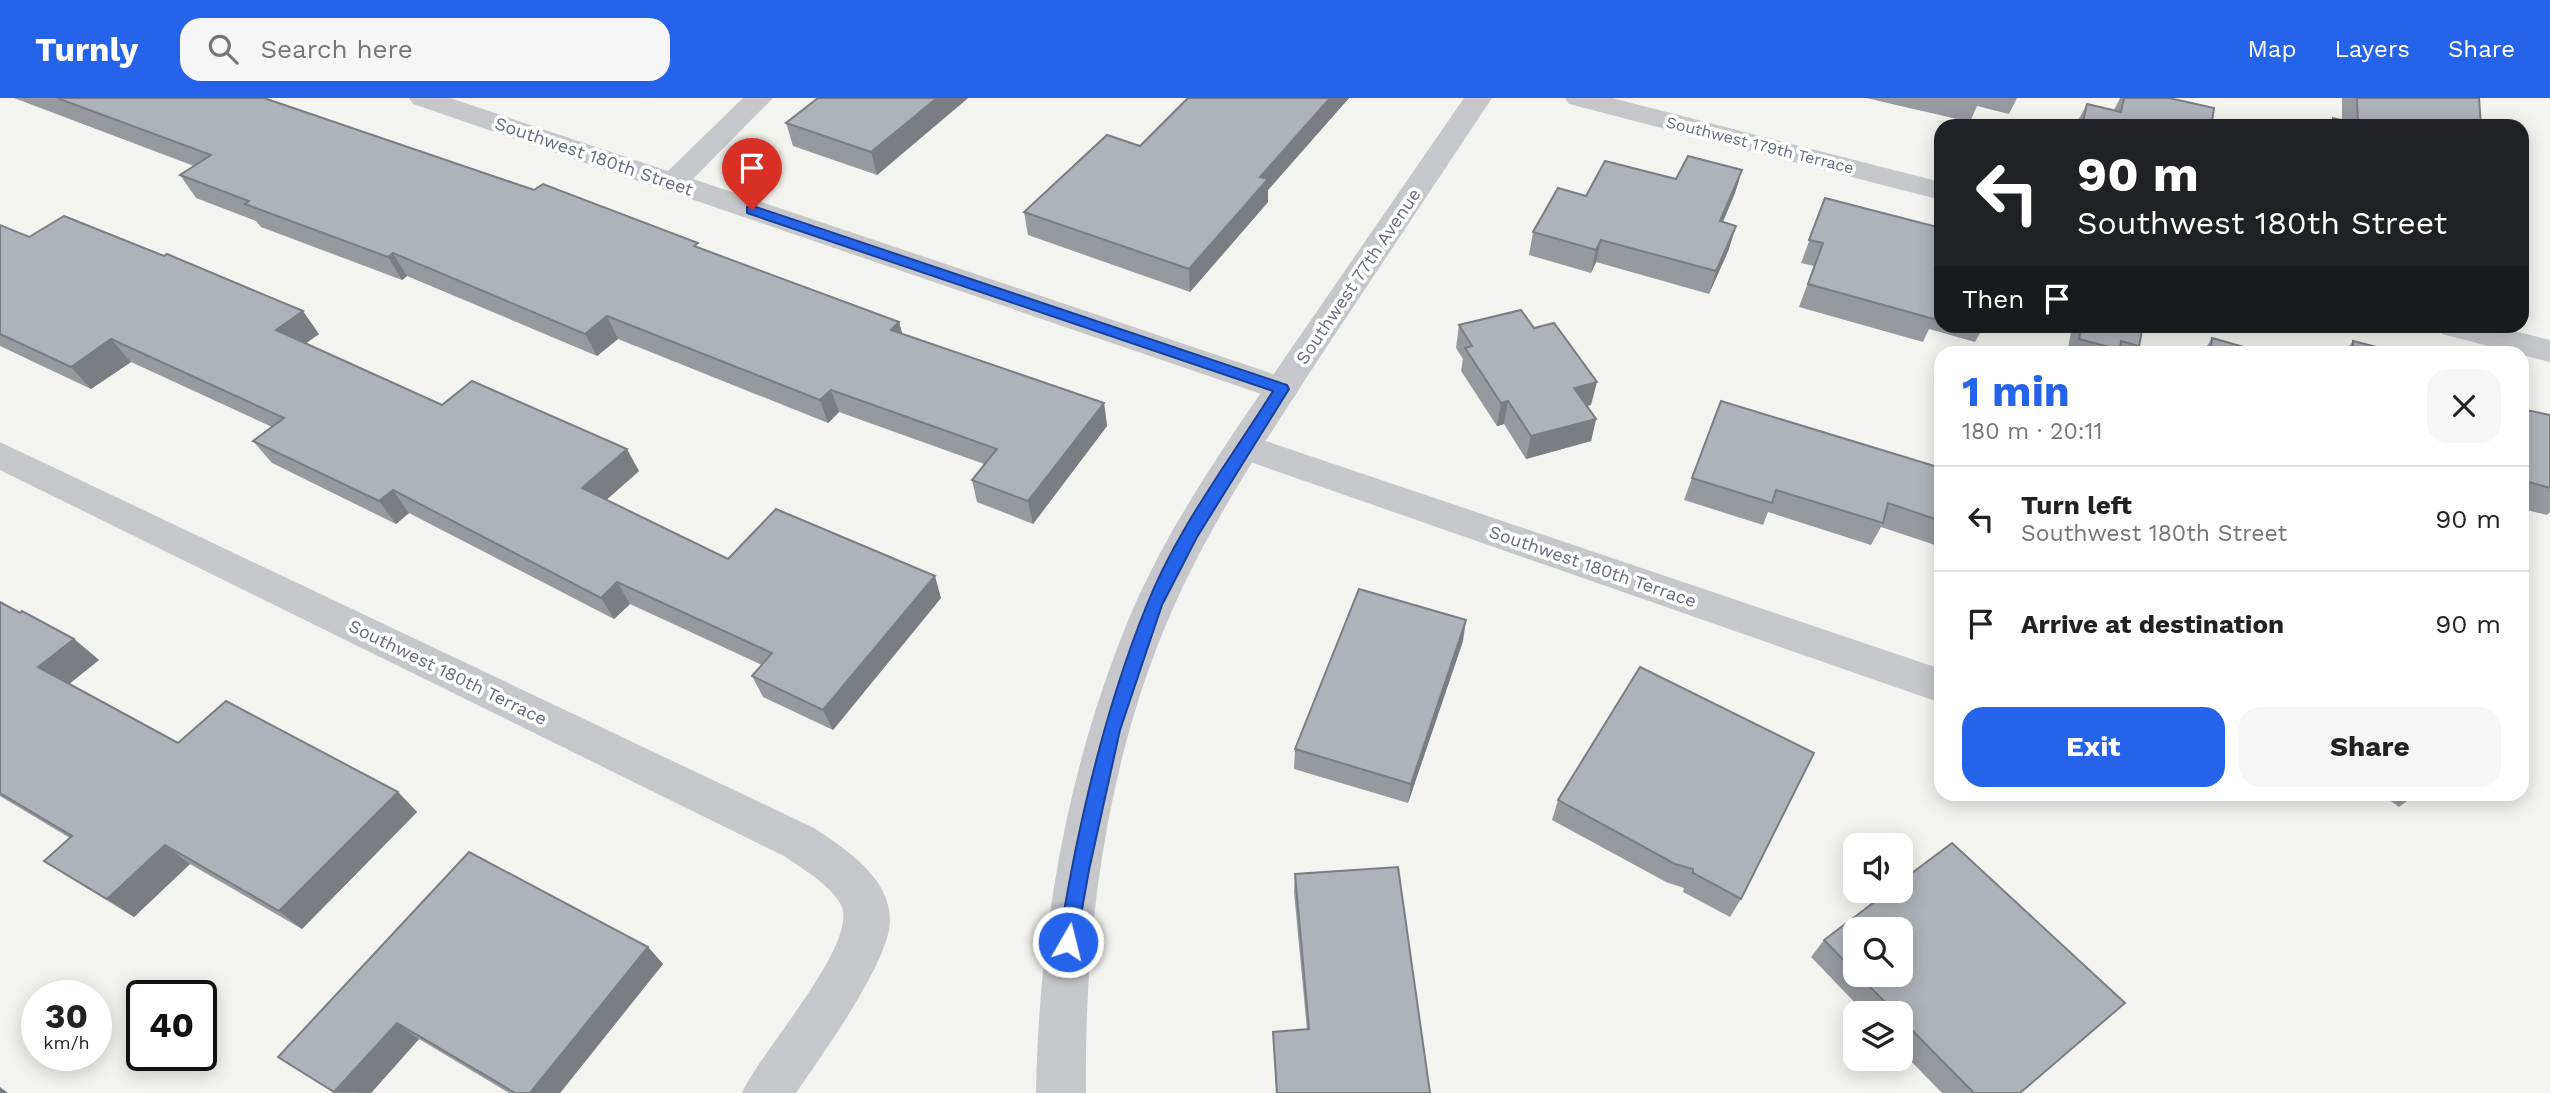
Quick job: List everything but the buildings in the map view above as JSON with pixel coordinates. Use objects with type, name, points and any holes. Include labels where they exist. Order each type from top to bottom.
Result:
[{"type":"street","name":"Southwest 180th Street","points":[[423,98],[1282,389]]},
{"type":"street","points":[[673,183],[759,98]]},
{"type":"street","name":"Southwest 77th Avenue","points":[[1061,1093],[1065,967],[1075,892],[1112,730],[1154,605],[1178,557],[1282,389],[1478,98]]},
{"type":"street","name":"Southwest 179th Terrace","points":[[1579,98],[1934,189]]},
{"type":"street","points":[[2481,333],[2550,351]]},
{"type":"street","name":"Southwest 180th Terrace","points":[[1245,447],[1934,684]]},
{"type":"street","name":"Southwest 180th Terrace","points":[[0,455],[799,842],[826,861],[847,880],[861,899],[867,921],[859,947],[828,1003],[766,1093]]},
{"type":"route","points":[[752,210],[1282,389],[1191,534],[1154,605],[1112,730],[1079,870],[1068,942]]}]
